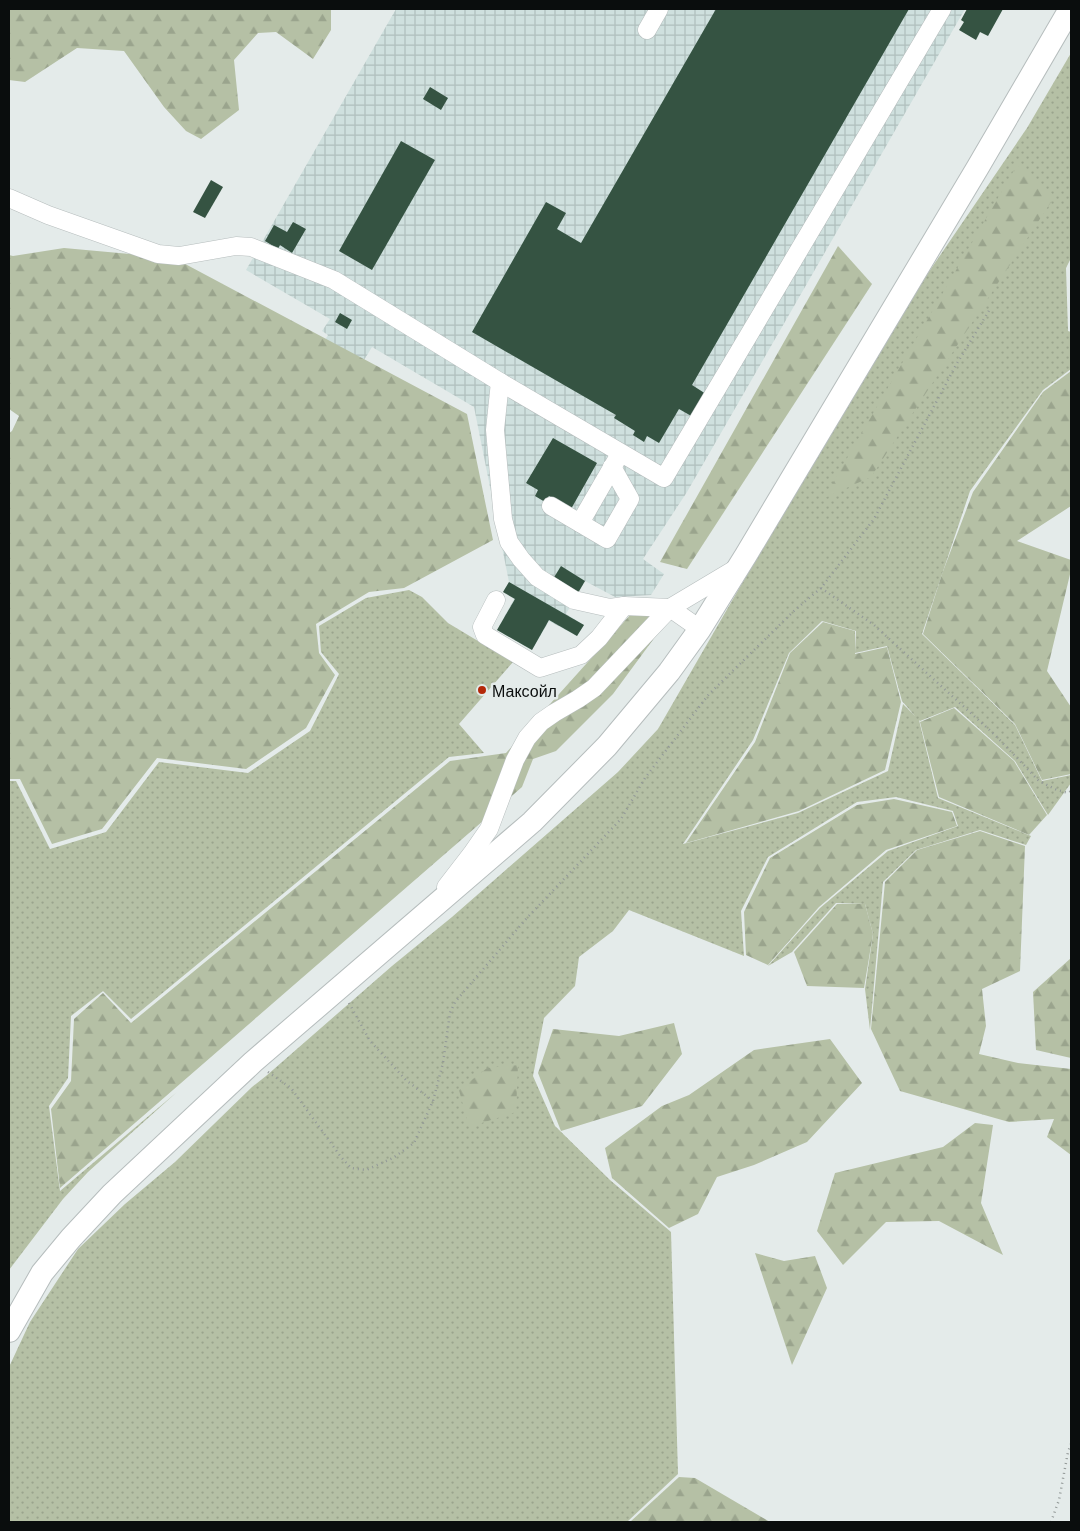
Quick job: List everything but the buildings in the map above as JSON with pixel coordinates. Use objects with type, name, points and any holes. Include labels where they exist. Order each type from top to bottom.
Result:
[{"type":"main road","points":[[9,1331],[42,1273],[71,1238],[112,1194],[253,1062],[339,986],[532,822],[584,770],[643,705],[700,629],[738,568],[983,159],[1070,9]]},
{"type":"lane","points":[[647,30],[659,9]]},
{"type":"lane","points":[[9,198],[48,215],[158,254],[179,256],[236,246],[251,247],[334,280],[500,382],[616,460],[664,478],[942,9]]},
{"type":"lane","points":[[500,382],[495,430],[504,519],[509,542],[521,559],[537,577],[574,600],[610,608],[624,606],[670,608],[700,629]]},
{"type":"lane","points":[[580,523],[616,460]]},
{"type":"lane","points":[[551,506],[607,539],[630,499],[616,460]]},
{"type":"lane","points":[[426,913],[489,830],[514,760],[527,738],[541,722],[594,688],[670,608],[738,568]]},
{"type":"lane","points":[[496,600],[482,627],[485,635],[540,668],[581,655],[599,638],[624,606]]},
{"type":"path","points":[[253,1062],[291,1088],[351,1168],[366,1170],[393,1158],[414,1143],[433,1101],[443,1063],[450,1013],[455,1002],[526,919],[622,819],[645,778],[709,694],[795,610],[821,588],[874,520],[956,365],[990,309]]},
{"type":"path","points":[[821,588],[874,625],[995,735],[1039,782],[1057,790],[1068,793],[1071,791]]},
{"type":"path","points":[[339,986],[370,1041],[406,1080],[433,1101]]},
{"type":"path","points":[[1051,1522],[1059,1500],[1071,1444]]},
{"type":"shaded area","points":[[396,9],[965,9],[687,492],[643,559],[664,574],[651,595],[615,597],[585,581],[566,614],[584,625],[577,636],[549,621],[532,650],[497,630],[514,599],[503,592],[509,582],[474,407],[372,347],[358,370],[321,347],[328,335],[322,331],[330,319],[246,270]]},
{"type":"green space","points":[[9,9],[331,9],[331,30],[313,59],[276,32],[258,33],[234,60],[239,110],[201,139],[186,131],[164,107],[124,51],[77,48],[25,82],[9,80]]},
{"type":"green space","points":[[1071,53],[1071,258],[1066,268],[1068,331],[1071,332],[1071,369],[1043,390],[970,491],[922,634],[1015,725],[1042,781],[1071,775],[1071,783],[1048,815],[1015,761],[955,707],[919,720],[938,798],[1031,836],[1026,845],[980,830],[916,850],[883,882],[870,1030],[865,989],[873,934],[865,904],[836,903],[792,952],[768,966],[820,908],[888,851],[958,826],[953,811],[896,797],[857,802],[768,857],[741,911],[744,956],[629,910],[613,931],[579,957],[575,986],[544,1018],[533,1076],[555,1126],[610,1180],[671,1232],[678,1474],[627,1522],[9,1522],[9,1367],[30,1322],[78,1249],[125,1204],[175,1162],[252,1087],[392,966],[452,917],[618,772],[658,729],[883,339],[1027,128]],"holes":[[[822,621],[856,631],[855,653],[887,646],[902,701],[915,716],[903,704],[888,771],[798,813],[683,844],[753,740],[789,653]]]},
{"type":"green space","points":[[1017,165],[1055,196],[871,477],[824,498]]},
{"type":"green space","points":[[838,246],[872,284],[687,569],[660,562]]},
{"type":"green space","points":[[64,248],[174,258],[467,414],[493,540],[404,588],[369,592],[316,624],[319,653],[335,675],[306,728],[246,769],[157,758],[102,829],[52,844],[20,779],[9,779],[9,433],[12,431],[19,416],[9,409],[9,255]]},
{"type":"green space","points":[[1071,371],[1071,506],[1017,541],[1071,560],[1071,570],[1047,671],[1071,707],[1071,774],[1042,780],[1015,724],[923,634],[942,574],[973,492],[1043,392]]},
{"type":"green space","points":[[409,590],[422,597],[448,623],[513,662],[459,724],[484,753],[449,757],[131,1019],[103,991],[71,1016],[68,1078],[49,1106],[60,1191],[177,1092],[88,1172],[63,1199],[9,1270],[9,781],[16,781],[50,849],[106,832],[159,762],[248,773],[310,731],[339,674],[321,652],[319,626],[366,598]]},
{"type":"green space","points":[[631,614],[669,618],[613,694],[556,751],[533,759],[522,787],[60,1188],[51,1109],[71,1081],[74,1019],[103,993],[131,1023],[450,761],[506,753]]},
{"type":"green space","points":[[823,622],[855,631],[855,654],[887,647],[901,702],[885,770],[799,811],[686,843],[755,742],[790,653]]},
{"type":"green space","points":[[954,708],[1014,761],[1047,815],[1029,835],[939,797],[920,722]]},
{"type":"green space","points":[[894,799],[952,812],[957,826],[886,850],[819,907],[768,965],[746,955],[744,912],[770,858],[857,805]]},
{"type":"green space","points":[[980,831],[1025,846],[1020,971],[982,989],[986,1026],[979,1054],[1018,1063],[1071,1069],[1071,1155],[1047,1137],[1054,1119],[1009,1122],[900,1091],[871,1029],[885,882],[917,850]]},
{"type":"green space","points":[[837,904],[865,904],[873,934],[864,988],[807,986],[794,952]]},
{"type":"green space","points":[[1071,958],[1071,1058],[1036,1050],[1033,992]]},
{"type":"green space","points":[[674,1023],[682,1054],[642,1106],[561,1131],[538,1073],[553,1029],[619,1036]]},
{"type":"green space","points":[[830,1039],[862,1083],[807,1142],[754,1165],[717,1177],[698,1214],[669,1228],[612,1178],[605,1148],[662,1106],[689,1095],[754,1050]]},
{"type":"green space","points":[[518,1065],[516,1112],[469,1127],[459,1090],[487,1068]]},
{"type":"green space","points":[[975,1123],[993,1125],[981,1203],[1003,1255],[939,1221],[886,1222],[843,1265],[817,1231],[835,1173],[943,1147]]},
{"type":"green space","points":[[755,1253],[784,1261],[815,1256],[827,1288],[792,1365]]},
{"type":"green space","points":[[679,1477],[695,1478],[770,1522],[630,1522]]},
{"type":"place","name":"Максойл","points":[[482,690]]}]
